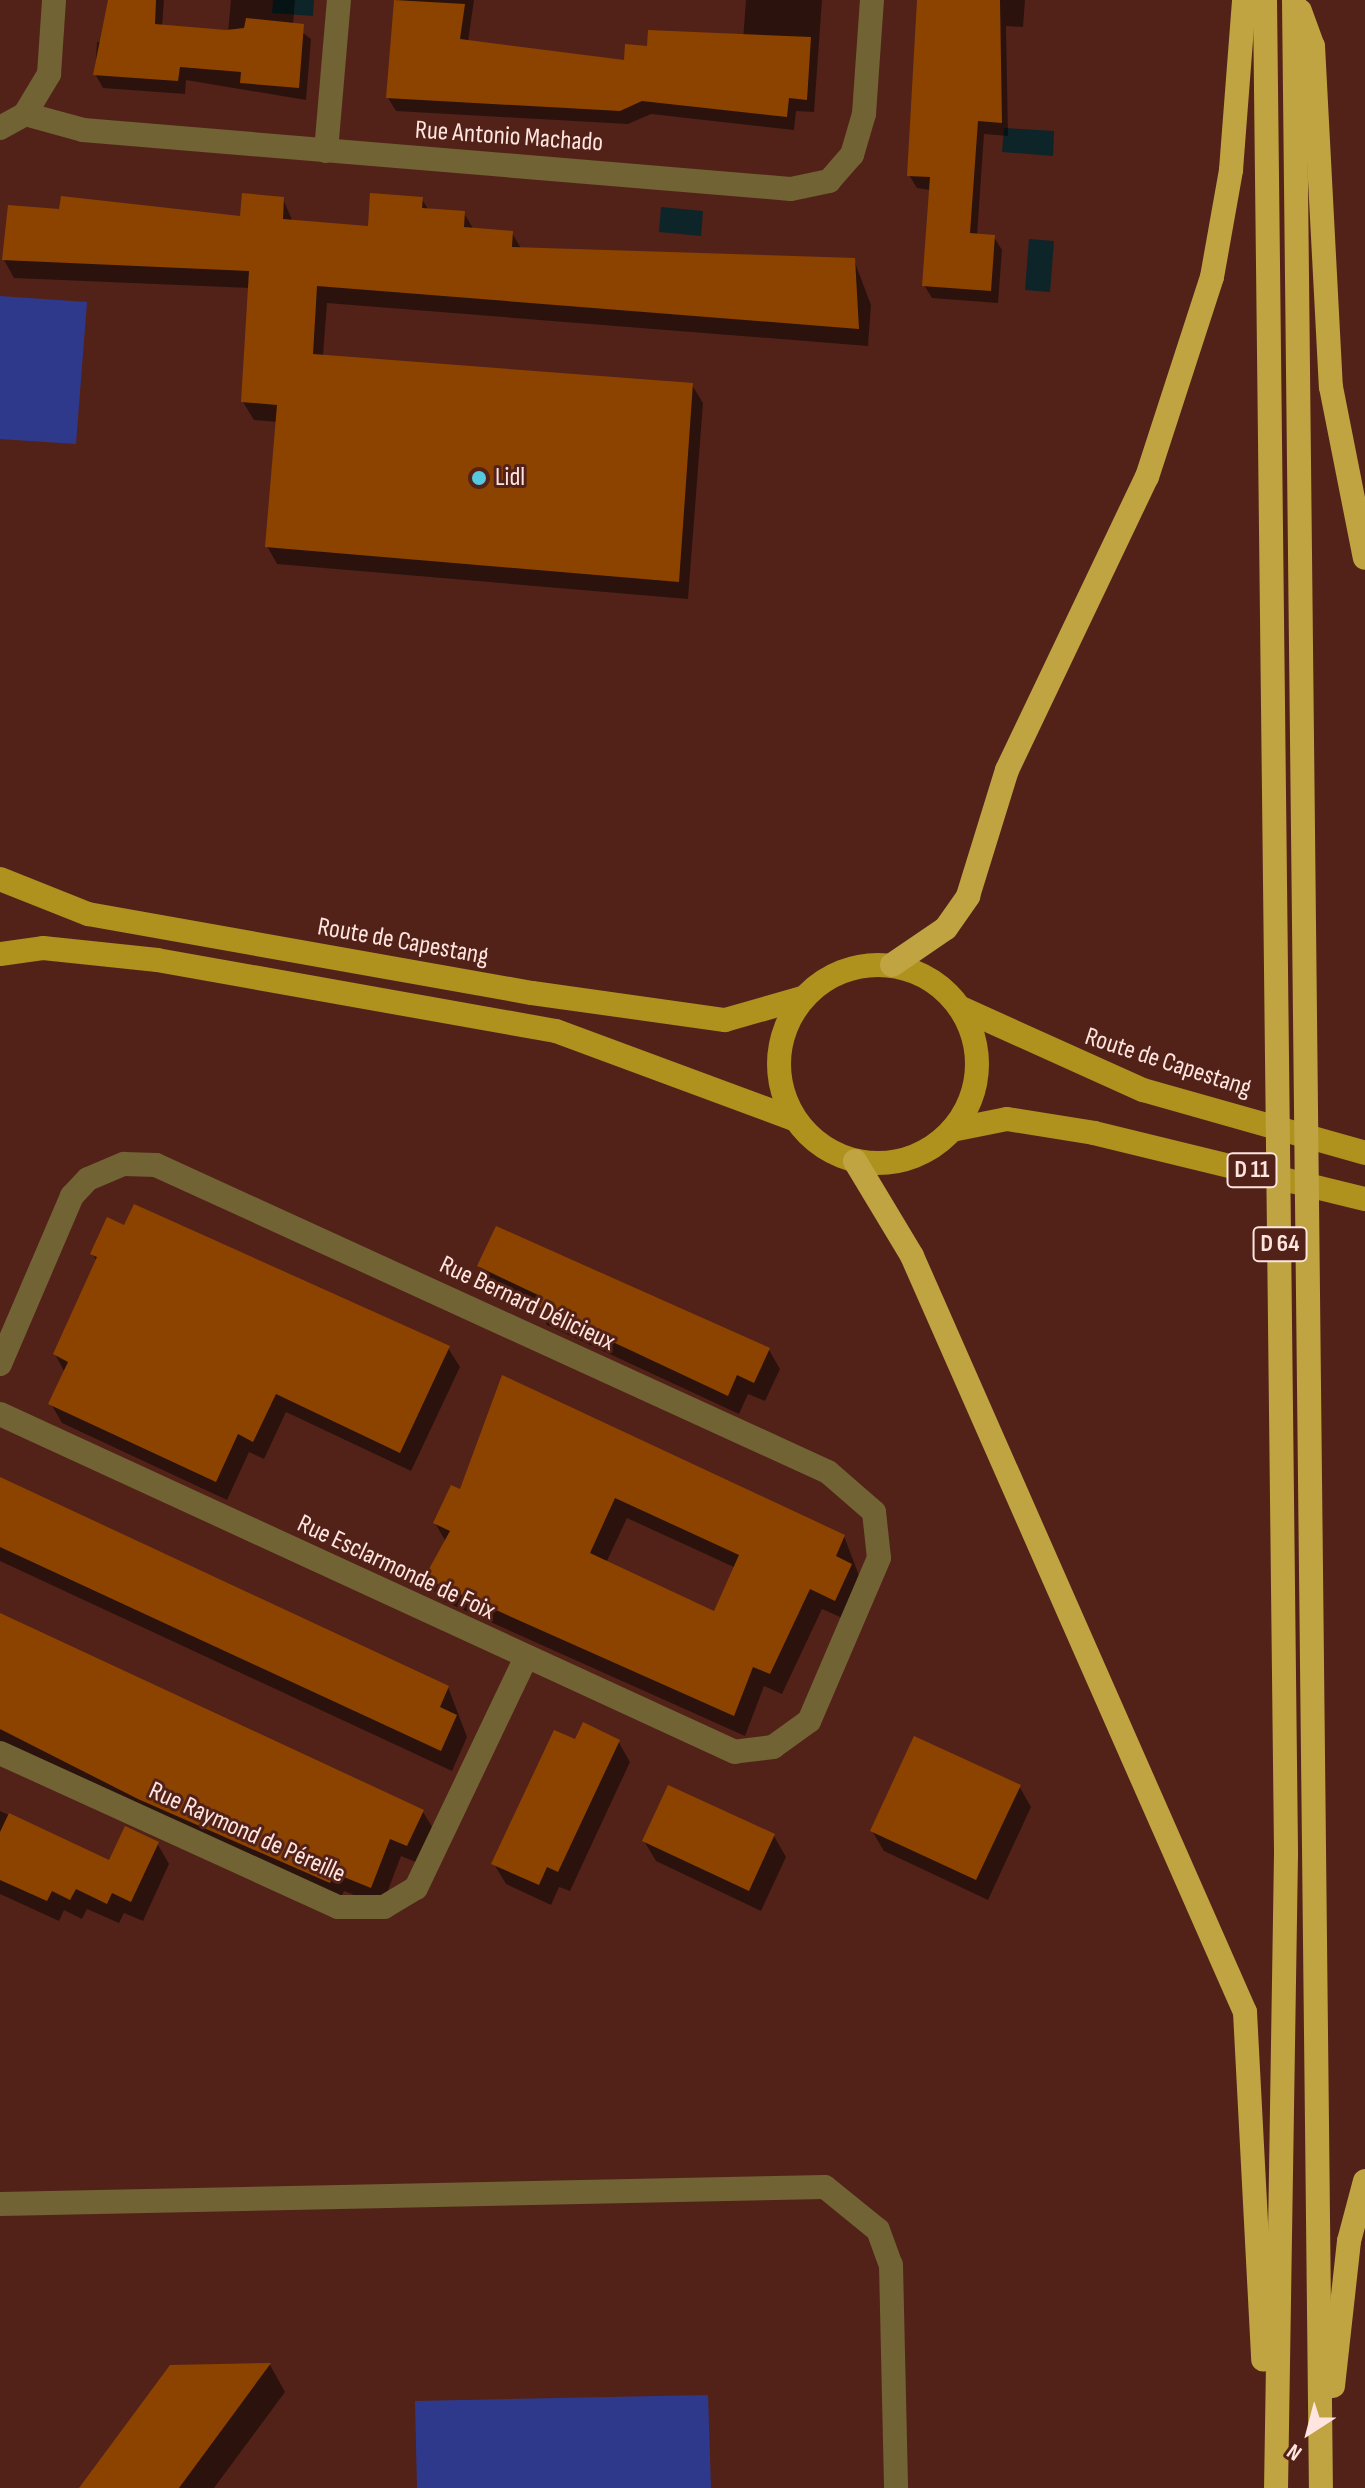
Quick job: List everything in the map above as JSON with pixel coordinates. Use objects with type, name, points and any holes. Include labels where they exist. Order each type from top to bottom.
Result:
[{"type":"highway","points":[[892,965],[946,928],[968,896],[1007,770],[1147,477],[1212,277],[1231,170],[1244,0]]},
{"type":"highway","name":"D 64","points":[[1265,0],[1286,1854],[1276,2488]]},
{"type":"highway","points":[[1295,0],[1313,46],[1331,387],[1365,558]]},
{"type":"highway","name":"D 64","points":[[1295,0],[1322,2488]]},
{"type":"highway","points":[[855,1161],[912,1256],[1245,2012],[1269,2488]]},
{"type":"highway","points":[[1322,2488],[1349,2241],[1365,2181]]},
{"type":"main road","name":"Route de Capestang","points":[[0,879],[88,914],[532,993],[725,1020],[802,998]]},
{"type":"main road","points":[[0,954],[43,948],[157,960],[556,1031],[794,1119]]},
{"type":"main road","points":[[859,965],[892,965],[942,988],[961,1008],[978,1071],[952,1130],[908,1159],[855,1161],[811,1138],[794,1119],[777,1057],[802,998],[859,965]]},
{"type":"main road","name":"Route de Capestang","points":[[961,1008],[1143,1090],[1365,1153]]},
{"type":"main road","name":"D 11","points":[[952,1130],[1007,1119],[1139,1142],[1365,1199]]},
{"type":"street","points":[[0,128],[25,114],[49,74],[54,0]]},
{"type":"street","points":[[326,151],[339,0]]},
{"type":"street","name":"Rue Antonio Machado","points":[[25,114],[83,130],[791,189],[829,181],[852,155],[864,114],[872,0]]},
{"type":"street","name":"Rue Bernard Délicieux","points":[[0,1364],[72,1196],[88,1179],[124,1164],[156,1165],[828,1472],[874,1512],[879,1558],[809,1721],[773,1747]]},
{"type":"street","name":"Rue Esclarmonde de Foix","points":[[0,1414],[525,1659],[735,1752],[773,1747]]},
{"type":"street","name":"Rue Raymond de Péreille","points":[[0,1753],[338,1907],[384,1907],[416,1888],[525,1659]]},
{"type":"street","points":[[0,2204],[825,2187],[878,2230],[891,2265],[896,2488]]},
{"type":"shaded area","points":[[0,296],[87,302],[76,444],[0,439]]},
{"type":"shaded area","points":[[708,2395],[711,2488],[417,2488],[415,2401]]},
{"type":"water","points":[[273,0],[314,0],[313,16],[272,13]]},
{"type":"water","points":[[1004,128],[1054,131],[1053,156],[1002,152]]},
{"type":"water","points":[[661,207],[703,211],[701,236],[659,232]]},
{"type":"water","points":[[1029,239],[1054,241],[1050,292],[1025,290]]},
{"type":"building","points":[[108,0],[156,0],[155,24],[226,30],[244,28],[246,18],[304,24],[299,88],[240,83],[241,72],[180,67],[178,81],[93,75]]},
{"type":"building","points":[[394,0],[465,4],[460,39],[624,60],[625,44],[647,46],[648,30],[811,37],[807,100],[789,98],[787,117],[642,101],[620,111],[386,98]]},
{"type":"building","points":[[917,0],[1000,0],[1002,123],[978,121],[970,233],[995,235],[991,291],[922,286],[930,177],[907,176]]},
{"type":"building","points":[[242,193],[284,197],[283,219],[368,226],[370,193],[423,197],[422,208],[465,211],[464,227],[513,231],[512,247],[855,258],[859,329],[317,286],[313,354],[693,383],[679,582],[265,547],[277,405],[241,402],[249,271],[2,260],[8,205],[59,209],[61,196],[240,216]]},
{"type":"building","points":[[134,1204],[450,1346],[400,1453],[276,1394],[253,1442],[238,1434],[216,1482],[48,1404],[68,1362],[53,1354],[97,1257],[90,1254],[107,1217],[124,1225]]},
{"type":"building","points":[[496,1226],[770,1348],[754,1383],[737,1375],[728,1396],[534,1305],[538,1295],[477,1266]]},
{"type":"building","points":[[502,1375],[845,1535],[836,1556],[852,1564],[835,1601],[810,1589],[770,1674],[753,1667],[734,1716],[424,1578],[450,1531],[433,1523],[451,1485],[460,1489]],"holes":[[[615,1498],[739,1555],[714,1611],[590,1553]]]},
{"type":"building","points":[[0,1477],[449,1686],[440,1707],[457,1715],[441,1751],[0,1547]]},
{"type":"building","points":[[0,1613],[424,1810],[407,1846],[390,1839],[371,1888],[334,1873],[330,1883],[138,1799],[0,1729]]},
{"type":"building","points":[[583,1722],[620,1740],[558,1872],[547,1867],[539,1885],[491,1864],[554,1730],[575,1739]]},
{"type":"building","points":[[914,1736],[1021,1785],[976,1880],[870,1831]]},
{"type":"building","points":[[668,1785],[775,1834],[749,1891],[642,1841]]},
{"type":"building","points":[[9,1813],[109,1860],[125,1826],[159,1842],[131,1902],[112,1893],[107,1904],[76,1889],[70,1900],[52,1891],[47,1901],[0,1880],[0,1832]]},
{"type":"building","points":[[271,2363],[179,2488],[79,2488],[170,2365]]},
{"type":"place","name":"Lidl","points":[[479,478]]}]
